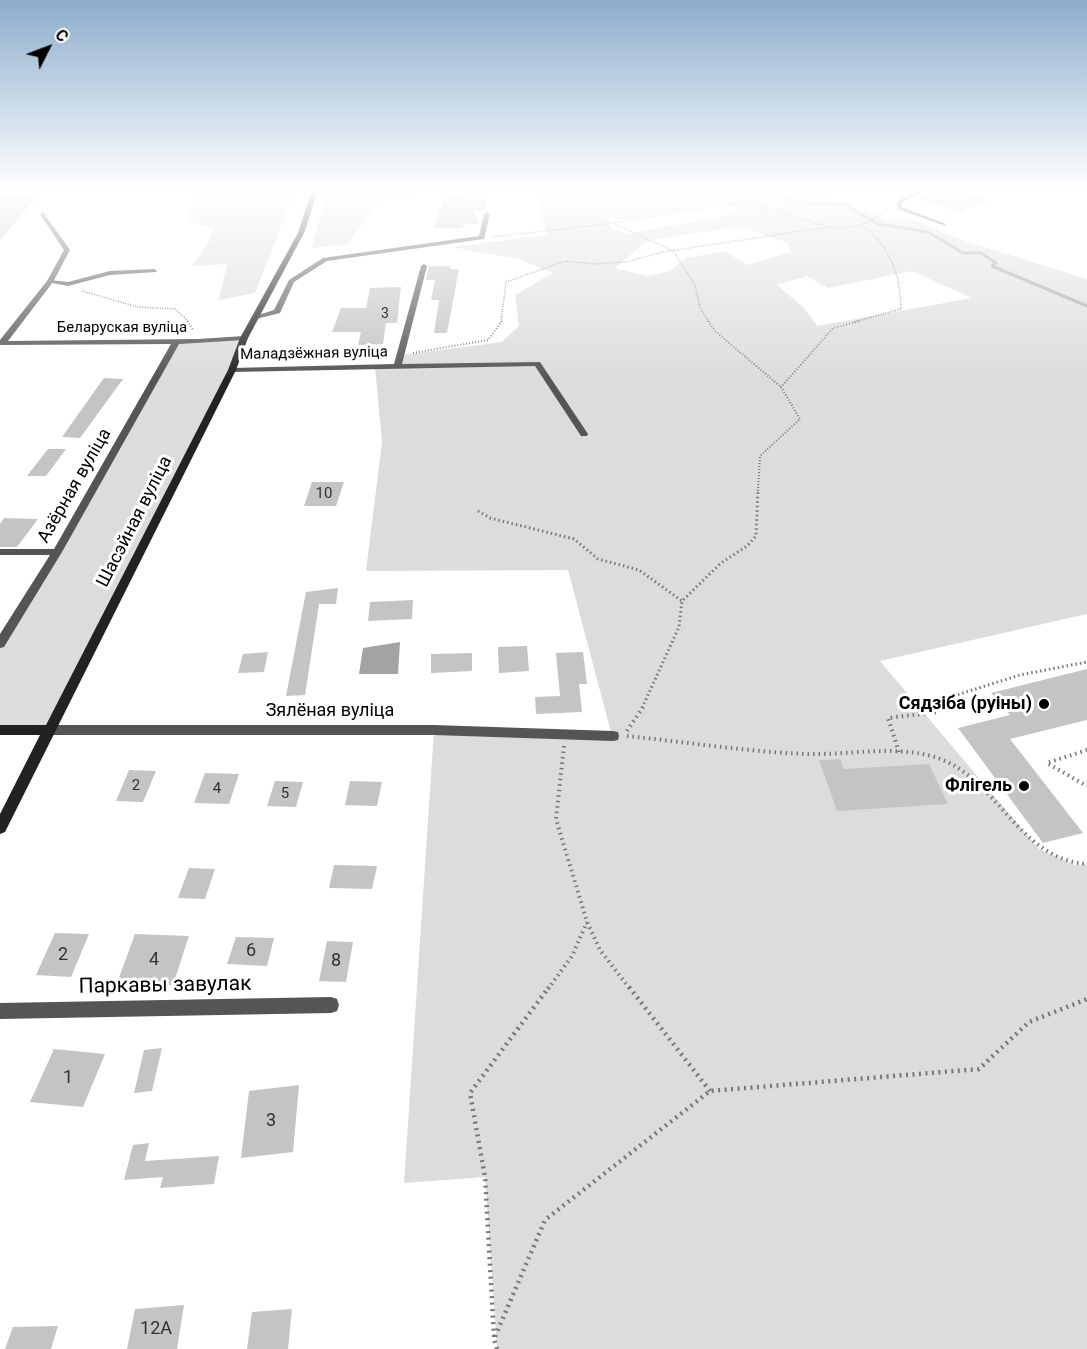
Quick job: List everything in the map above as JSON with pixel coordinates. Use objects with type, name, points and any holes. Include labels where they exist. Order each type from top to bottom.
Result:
[{"type":"main road","name":"Шасэйная вуліца","points":[[0,828],[232,370],[244,338],[290,253]]},
{"type":"main road","points":[[0,730],[48,730]]},
{"type":"street","points":[[1,343],[50,282],[65,253]]},
{"type":"street","points":[[256,316],[277,311],[291,281],[326,259],[371,253]]},
{"type":"street","name":"Маладзёжная вуліца","points":[[398,366],[424,266]]},
{"type":"street","name":"Беларуская вуліца","points":[[1,343],[198,342],[244,338]]},
{"type":"street","name":"Азёрная вуліца","points":[[0,644],[57,552],[176,342]]},
{"type":"street","name":"Маладзёжная вуліца","points":[[232,370],[537,364],[584,434]]},
{"type":"street","points":[[0,552],[57,552]]},
{"type":"street","name":"Зялёная вуліца","points":[[48,730],[434,729],[618,736]]},
{"type":"street","name":"Паркавы завулак","points":[[0,1011],[331,1005]]},
{"type":"lane","points":[[50,282],[68,284],[110,273],[154,271]]},
{"type":"path","points":[[402,355],[454,348],[488,340],[495,335],[502,323],[506,282],[565,261],[594,264],[626,261],[664,253]]},
{"type":"path","points":[[618,736],[647,699],[679,627],[682,601],[721,563],[747,546],[756,536],[760,456],[800,419],[781,387],[715,331],[700,308],[695,285],[674,253]]},
{"type":"path","points":[[781,387],[833,328],[901,309],[901,282],[888,253]]},
{"type":"path","points":[[68,284],[95,297],[138,307],[176,309],[192,326],[198,342]]},
{"type":"path","points":[[477,511],[490,518],[574,539],[598,559],[639,570],[682,601]]},
{"type":"path","points":[[898,752],[888,718],[938,712],[950,697],[1020,675],[1087,662]]},
{"type":"path","points":[[565,734],[556,819],[587,922],[600,950],[711,1092]]},
{"type":"path","points":[[618,736],[808,754],[915,751],[953,765],[990,792],[1040,849],[1075,865],[1087,864]]},
{"type":"path","points":[[1087,750],[1047,763],[1087,786]]},
{"type":"path","points":[[497,1349],[494,1339],[485,1177],[470,1094],[572,956],[587,922]]},
{"type":"path","points":[[494,1339],[545,1220],[711,1092],[979,1069],[1029,1022],[1087,999]]},
{"type":"shaded area","points":[[201,253],[271,253],[255,293],[219,300],[227,264],[192,266]]},
{"type":"shaded area","points":[[485,253],[633,253],[615,268],[647,276],[670,271],[686,258],[714,253],[728,253],[747,265],[788,253],[1004,253],[1087,279],[1087,614],[880,661],[1039,849],[1075,865],[1087,864],[1087,1349],[497,1349],[485,1177],[404,1183],[434,730],[612,736],[568,570],[366,571],[382,442],[375,367],[398,366],[402,355],[502,342],[519,326],[515,295],[553,273],[519,259]],"holes":[[[912,271],[972,298],[817,326],[804,308],[777,285],[807,276],[828,288]]]},
{"type":"shaded area","points":[[244,338],[48,730],[0,730],[0,644],[176,342]]},
{"type":"shaded area","points":[[400,642],[398,674],[359,674],[363,648]]},
{"type":"building","points":[[429,266],[449,266],[451,269],[459,269],[447,333],[434,333],[439,300],[431,300],[435,280],[426,280]]},
{"type":"building","points":[[401,287],[397,323],[386,323],[383,344],[358,345],[361,332],[332,332],[341,308],[366,308],[370,288]]},
{"type":"building","points":[[104,378],[123,379],[80,438],[62,437]]},
{"type":"building","points":[[48,449],[66,449],[46,476],[27,476]]},
{"type":"building","points":[[312,482],[344,482],[336,506],[304,506]]},
{"type":"building","points":[[4,518],[38,519],[17,547],[0,547],[0,524]]},
{"type":"building","points":[[338,588],[336,604],[319,604],[305,695],[286,696],[306,592]]},
{"type":"building","points":[[413,600],[412,619],[368,621],[370,602]]},
{"type":"building","points":[[527,646],[529,671],[499,673],[498,647]]},
{"type":"building","points":[[268,652],[264,672],[238,673],[243,654]]},
{"type":"building","points":[[583,652],[587,684],[579,684],[582,712],[536,714],[535,697],[560,696],[556,653]]},
{"type":"building","points":[[472,653],[472,671],[431,673],[431,654]]},
{"type":"building","points":[[1087,669],[1087,720],[1010,739],[1083,833],[1043,843],[958,728],[1010,715],[991,693]]},
{"type":"building","points":[[840,759],[844,769],[929,764],[948,804],[837,811],[819,760]]},
{"type":"building","points":[[129,770],[156,771],[143,802],[116,801]]},
{"type":"building","points":[[205,773],[239,774],[229,804],[194,803]]},
{"type":"building","points":[[275,781],[303,782],[296,807],[267,806]]},
{"type":"building","points":[[350,781],[382,782],[377,806],[345,805]]},
{"type":"building","points":[[334,865],[377,866],[372,889],[329,888]]},
{"type":"building","points":[[189,868],[215,869],[205,899],[178,898]]},
{"type":"building","points":[[55,933],[89,934],[71,977],[36,975]]},
{"type":"building","points":[[135,934],[189,936],[173,985],[117,983]]},
{"type":"building","points":[[236,937],[274,938],[267,966],[227,964]]},
{"type":"building","points":[[327,941],[353,942],[346,982],[319,981]]},
{"type":"building","points":[[162,1048],[152,1091],[134,1093],[144,1050]]},
{"type":"building","points":[[54,1049],[105,1054],[83,1107],[30,1102]]},
{"type":"building","points":[[299,1085],[293,1152],[241,1158],[249,1091]]},
{"type":"building","points":[[149,1143],[145,1161],[219,1156],[214,1184],[160,1188],[163,1177],[124,1180],[133,1145]]},
{"type":"building","points":[[184,1305],[177,1349],[127,1349],[135,1309]]},
{"type":"building","points":[[292,1309],[288,1349],[247,1349],[252,1312]]},
{"type":"building","points":[[58,1326],[51,1349],[5,1349],[13,1327]]},
{"type":"waterway","points":[[963,253],[981,253],[996,263],[992,266],[1087,306]]},
{"type":"place","name":"Сядзіба (руіны)","points":[[1044,704]]},
{"type":"place","name":"Флігель","points":[[1024,786]]}]
